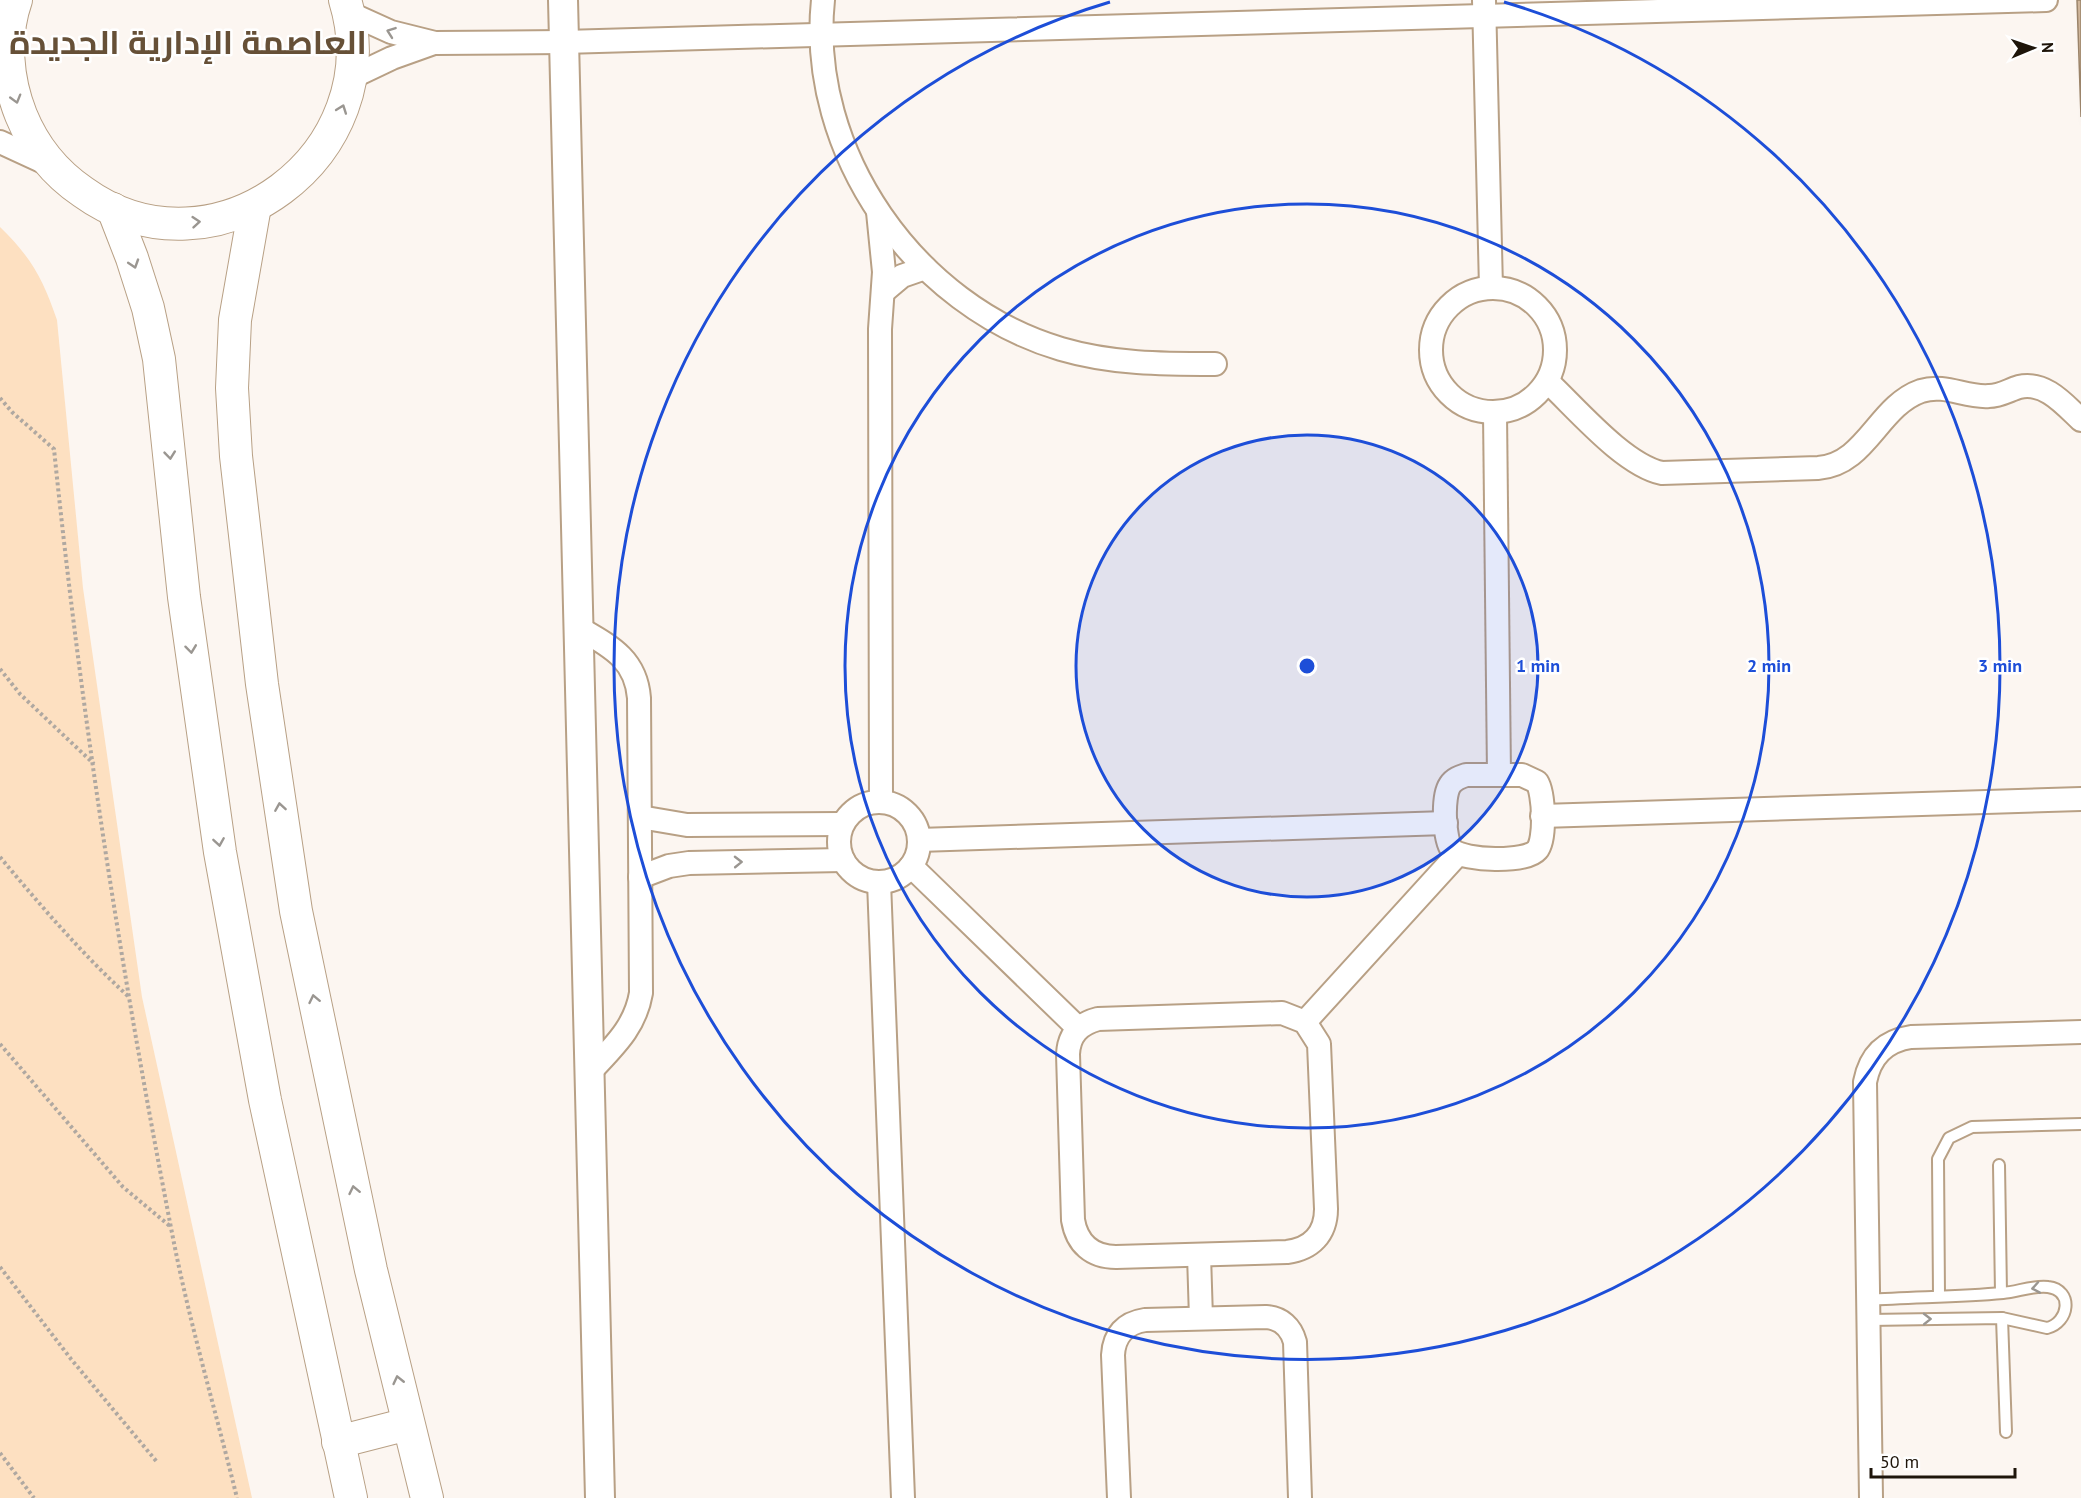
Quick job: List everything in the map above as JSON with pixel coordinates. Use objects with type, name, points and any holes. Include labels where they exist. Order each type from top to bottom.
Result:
[{"type":"main road","points":[[16,0],[9,30],[10,79],[26,126],[53,167],[71,184],[113,209],[160,222],[185,223],[209,221],[255,206],[294,180],[311,163],[337,123],[350,78],[353,56],[347,6]]},
{"type":"main road","points":[[255,206],[235,320],[232,388],[236,456],[261,684],[296,911],[371,1270],[427,1498]]},
{"type":"main road","points":[[113,209],[139,278],[159,359],[184,597],[220,852],[265,1100],[351,1498]]},
{"type":"main road","points":[[338,1442],[408,1424]]},
{"type":"street","points":[[563,0],[600,1498]]},
{"type":"street","points":[[823,0],[821,34],[833,116],[854,170],[878,211],[925,268],[973,306],[1029,337],[1059,348],[1121,362],[1215,364]]},
{"type":"street","points":[[347,6],[391,32],[435,43],[564,42],[821,34],[1484,7],[2046,0]]},
{"type":"street","points":[[1484,7],[1491,288]]},
{"type":"street","points":[[350,78],[392,58],[435,43]]},
{"type":"street","points":[[0,142],[53,167]]},
{"type":"street","points":[[878,211],[883,251],[880,329],[881,801]]},
{"type":"street","points":[[883,292],[902,276],[925,268]]},
{"type":"street","points":[[1491,288],[1515,291],[1536,304],[1550,324],[1556,347],[1548,382],[1531,401],[1508,411],[1496,413],[1472,409],[1452,397],[1437,378],[1431,354],[1435,330],[1447,309],[1467,294],[1491,288]]},
{"type":"street","points":[[1548,382],[1628,457],[1643,468],[1662,473],[1818,468],[1839,465],[1855,452],[1900,404],[1916,394],[1933,389],[1951,389],[1985,397],[2021,387],[2037,387],[2058,398],[2081,420]]},
{"type":"street","points":[[1496,413],[1499,775]]},
{"type":"street","points":[[579,628],[618,651],[632,667],[639,698],[639,1004],[626,1032],[590,1072]]},
{"type":"street","points":[[1466,775],[1528,775],[1538,782],[1542,816],[1541,843],[1531,855],[1470,858],[1457,855],[1448,845],[1447,791],[1454,780],[1466,775]]},
{"type":"street","points":[[1542,816],[2081,799]]},
{"type":"street","points":[[881,801],[900,807],[908,813],[918,830],[919,840],[916,858],[911,866],[897,878],[870,882],[854,874],[843,860],[838,842],[842,824],[854,809],[881,801]]},
{"type":"street","points":[[640,817],[663,823],[699,825],[842,824]]},
{"type":"street","points":[[919,840],[1446,823]]},
{"type":"street","points":[[699,825],[707,844],[700,863]]},
{"type":"street","points":[[1305,1022],[1457,855]]},
{"type":"street","points":[[640,877],[669,866],[700,863],[843,860]]},
{"type":"street","points":[[911,866],[1078,1028]]},
{"type":"street","points":[[879,882],[903,1498]]},
{"type":"street","points":[[1274,1013],[1290,1014],[1305,1022],[1316,1036],[1320,1053],[1326,1209],[1323,1227],[1312,1243],[1296,1251],[1199,1255],[1107,1257],[1090,1251],[1078,1237],[1073,1220],[1068,1054],[1071,1040],[1078,1028],[1098,1018],[1274,1013]]},
{"type":"street","points":[[1872,1498],[1865,1082],[1867,1071],[1877,1053],[1892,1041],[1911,1037],[2081,1032]]},
{"type":"street","points":[[1199,1255],[1201,1318]]},
{"type":"street","points":[[1119,1498],[1113,1355],[1115,1341],[1124,1328],[1137,1321],[1272,1317],[1283,1322],[1291,1330],[1295,1341],[1300,1498]]},
{"type":"lane","points":[[1939,1296],[1937,1167],[1944,1144],[1955,1133],[1971,1127],[2081,1124]]},
{"type":"lane","points":[[1999,1165],[2001,1293]]},
{"type":"lane","points":[[2047,1286],[2059,1291],[2066,1304],[2064,1317],[2054,1326],[2047,1328],[2002,1318],[1869,1310],[1939,1296],[2001,1293],[2047,1286]]},
{"type":"lane","points":[[2002,1318],[2006,1432]]},
{"type":"path","points":[[0,398],[12,412],[54,449],[69,597],[129,998],[171,1227],[237,1498]]},
{"type":"path","points":[[0,669],[20,694],[94,764]]},
{"type":"path","points":[[0,857],[62,929],[129,998]]},
{"type":"path","points":[[0,1044],[123,1187],[171,1227]]},
{"type":"path","points":[[0,1267],[70,1359],[157,1462]]},
{"type":"path","points":[[0,1453],[34,1498]]},
{"type":"shaded area","points":[[0,227],[20,248],[35,269],[47,292],[57,320],[83,588],[142,997],[252,1498],[0,1498]]},
{"type":"building","points":[[2077,0],[2081,0],[2081,117]]},
{"type":"district","name":"العاصمة الإدارية الجديدة","points":[[188,42]]}]
